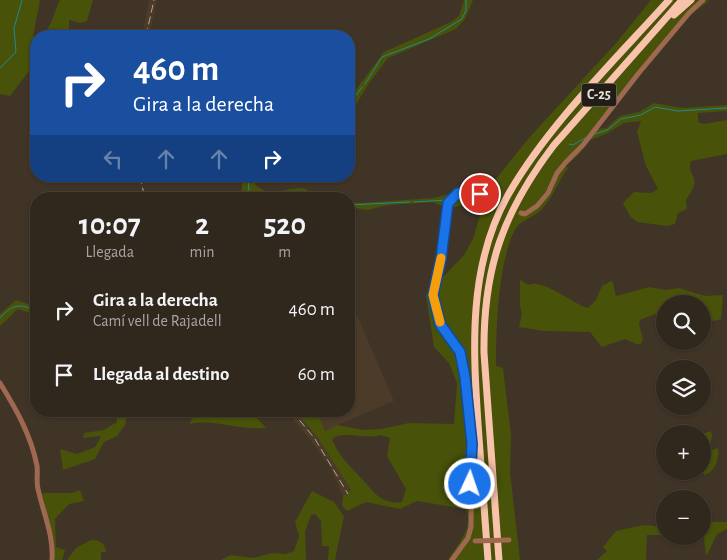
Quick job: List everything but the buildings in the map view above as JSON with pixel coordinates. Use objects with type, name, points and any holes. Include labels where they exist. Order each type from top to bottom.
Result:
[{"type":"highway","name":"C-25","points":[[488,560],[474,354],[474,319],[477,286],[495,223],[507,196],[528,164],[575,106],[669,0]]},
{"type":"highway","name":"C-25","points":[[499,560],[484,352],[484,318],[493,262],[505,226],[536,169],[554,145],[682,0]]},
{"type":"highway","points":[[644,45],[691,0]]},
{"type":"street","points":[[521,214],[529,212],[548,193],[557,173],[583,144],[689,13],[703,0]]},
{"type":"street","points":[[452,560],[468,540],[471,527],[472,444],[465,377],[460,352],[440,324],[433,295],[441,259],[446,209],[451,198],[458,193],[472,192],[496,204]]},
{"type":"street","points":[[0,382],[27,430],[32,447],[37,469],[37,488],[53,548],[52,560]]},
{"type":"street","points":[[468,540],[511,540]]},
{"type":"shaded area","points":[[149,0],[157,0],[150,30],[143,30]]},
{"type":"shaded area","points":[[357,315],[394,401],[324,431],[318,417],[355,417],[355,316]]},
{"type":"shaded area","points":[[291,417],[300,417],[318,438],[351,490],[343,496],[330,467]]},
{"type":"green space","points":[[0,0],[40,0],[34,30],[30,30],[30,70],[10,96],[0,94]]},
{"type":"green space","points":[[60,0],[93,0],[87,21],[80,23],[69,20],[69,30],[46,30]]},
{"type":"green space","points":[[464,0],[473,0],[465,19],[456,29],[388,58],[369,83],[355,106],[355,91],[384,52],[451,22],[459,16]]},
{"type":"green space","points":[[651,0],[727,1],[709,1],[692,14],[628,89],[598,129],[606,128],[620,116],[639,112],[654,103],[683,108],[727,105],[727,111],[698,113],[698,122],[704,124],[727,120],[727,154],[691,161],[690,167],[695,181],[694,185],[686,200],[687,209],[678,213],[675,224],[667,226],[637,222],[630,216],[623,203],[634,192],[651,193],[658,189],[646,166],[637,132],[641,121],[624,123],[606,134],[588,141],[580,153],[566,166],[568,168],[546,204],[539,212],[523,222],[515,230],[505,259],[499,296],[496,366],[503,368],[511,435],[510,472],[520,560],[448,560],[467,529],[468,515],[465,509],[417,501],[400,509],[366,502],[347,511],[342,506],[343,496],[351,490],[318,438],[300,417],[319,417],[325,431],[337,425],[364,430],[381,429],[409,423],[454,424],[457,383],[449,363],[434,347],[426,296],[431,285],[444,276],[464,255],[473,239],[483,205],[470,203],[448,209],[433,202],[388,205],[367,210],[355,208],[355,202],[434,198],[470,189],[483,189],[492,184],[528,139],[617,42]],"holes":[[[342,435],[380,435],[390,438],[387,456],[406,489],[402,502],[388,501],[378,496],[344,459],[332,439]]]},
{"type":"green space","points":[[242,182],[255,182],[256,186],[267,192],[240,192]]},
{"type":"green space","points":[[304,188],[310,192],[279,192],[290,189]]},
{"type":"green space","points":[[520,280],[529,285],[542,285],[588,308],[596,300],[602,286],[611,281],[616,296],[649,287],[666,290],[679,288],[702,295],[656,295],[656,314],[640,320],[639,325],[643,339],[641,344],[625,339],[602,347],[590,332],[544,331],[519,327],[522,314],[520,306]]},
{"type":"green space","points":[[723,295],[721,319],[711,320],[711,296]]},
{"type":"green space","points":[[16,300],[30,305],[30,313],[18,309],[0,326],[0,314]]},
{"type":"green space","points":[[112,417],[127,417],[125,425],[117,436],[104,442],[95,459],[63,470],[60,449],[77,454],[95,447],[101,436],[83,438],[84,433],[104,430],[117,422],[117,418]]},
{"type":"green space","points":[[194,417],[256,417],[266,428],[247,428],[207,423],[190,424]]},
{"type":"green space","points":[[718,448],[716,464],[712,470],[711,449]]},
{"type":"green space","points":[[80,490],[84,501],[69,504],[55,519],[56,547],[65,550],[62,560],[55,560],[54,543],[42,493],[72,493]]},
{"type":"green space","points":[[312,491],[334,502],[344,516],[335,560],[328,560],[329,546],[322,546],[321,521],[315,514],[311,515],[305,532],[306,560],[221,560],[231,555],[254,558],[272,553],[285,554],[294,551],[299,536],[295,522]]},
{"type":"green space","points":[[711,522],[727,522],[727,529],[717,534],[706,555],[705,545],[711,545]]},
{"type":"green space","points":[[644,525],[656,526],[656,535],[647,535],[646,560],[597,560],[607,551],[603,547],[616,531]]},
{"type":"green space","points":[[91,540],[99,541],[104,546],[106,552],[101,552],[101,560],[67,560],[76,548]]},
{"type":"waterway","points":[[0,68],[16,52],[14,28],[22,0]]},
{"type":"waterway","points":[[365,84],[382,57],[429,39],[462,19],[466,10],[466,0]]},
{"type":"waterway","points":[[355,97],[362,87]]},
{"type":"waterway","points":[[595,134],[607,130],[621,119],[641,115],[655,107],[678,111],[727,108]]},
{"type":"waterway","points":[[569,144],[573,145],[585,138]]},
{"type":"waterway","points":[[248,182],[249,192]]},
{"type":"waterway","points":[[486,193],[497,188]]},
{"type":"waterway","points":[[452,200],[474,198]]},
{"type":"waterway","points":[[414,202],[448,200]]},
{"type":"waterway","points":[[355,205],[410,202]]},
{"type":"waterway","points":[[0,318],[17,306],[30,309]]},
{"type":"railway","points":[[147,30],[154,0]]},
{"type":"railway","points":[[141,182],[143,192]]},
{"type":"railway","points":[[297,417],[315,439],[348,494]]},
{"type":"slow traffic","points":[[440,322],[433,295],[441,258]]},
{"type":"route","points":[[470,484],[472,444],[465,377],[460,352],[440,324],[433,295],[441,259],[448,203],[458,193],[472,192],[480,194]]}]
